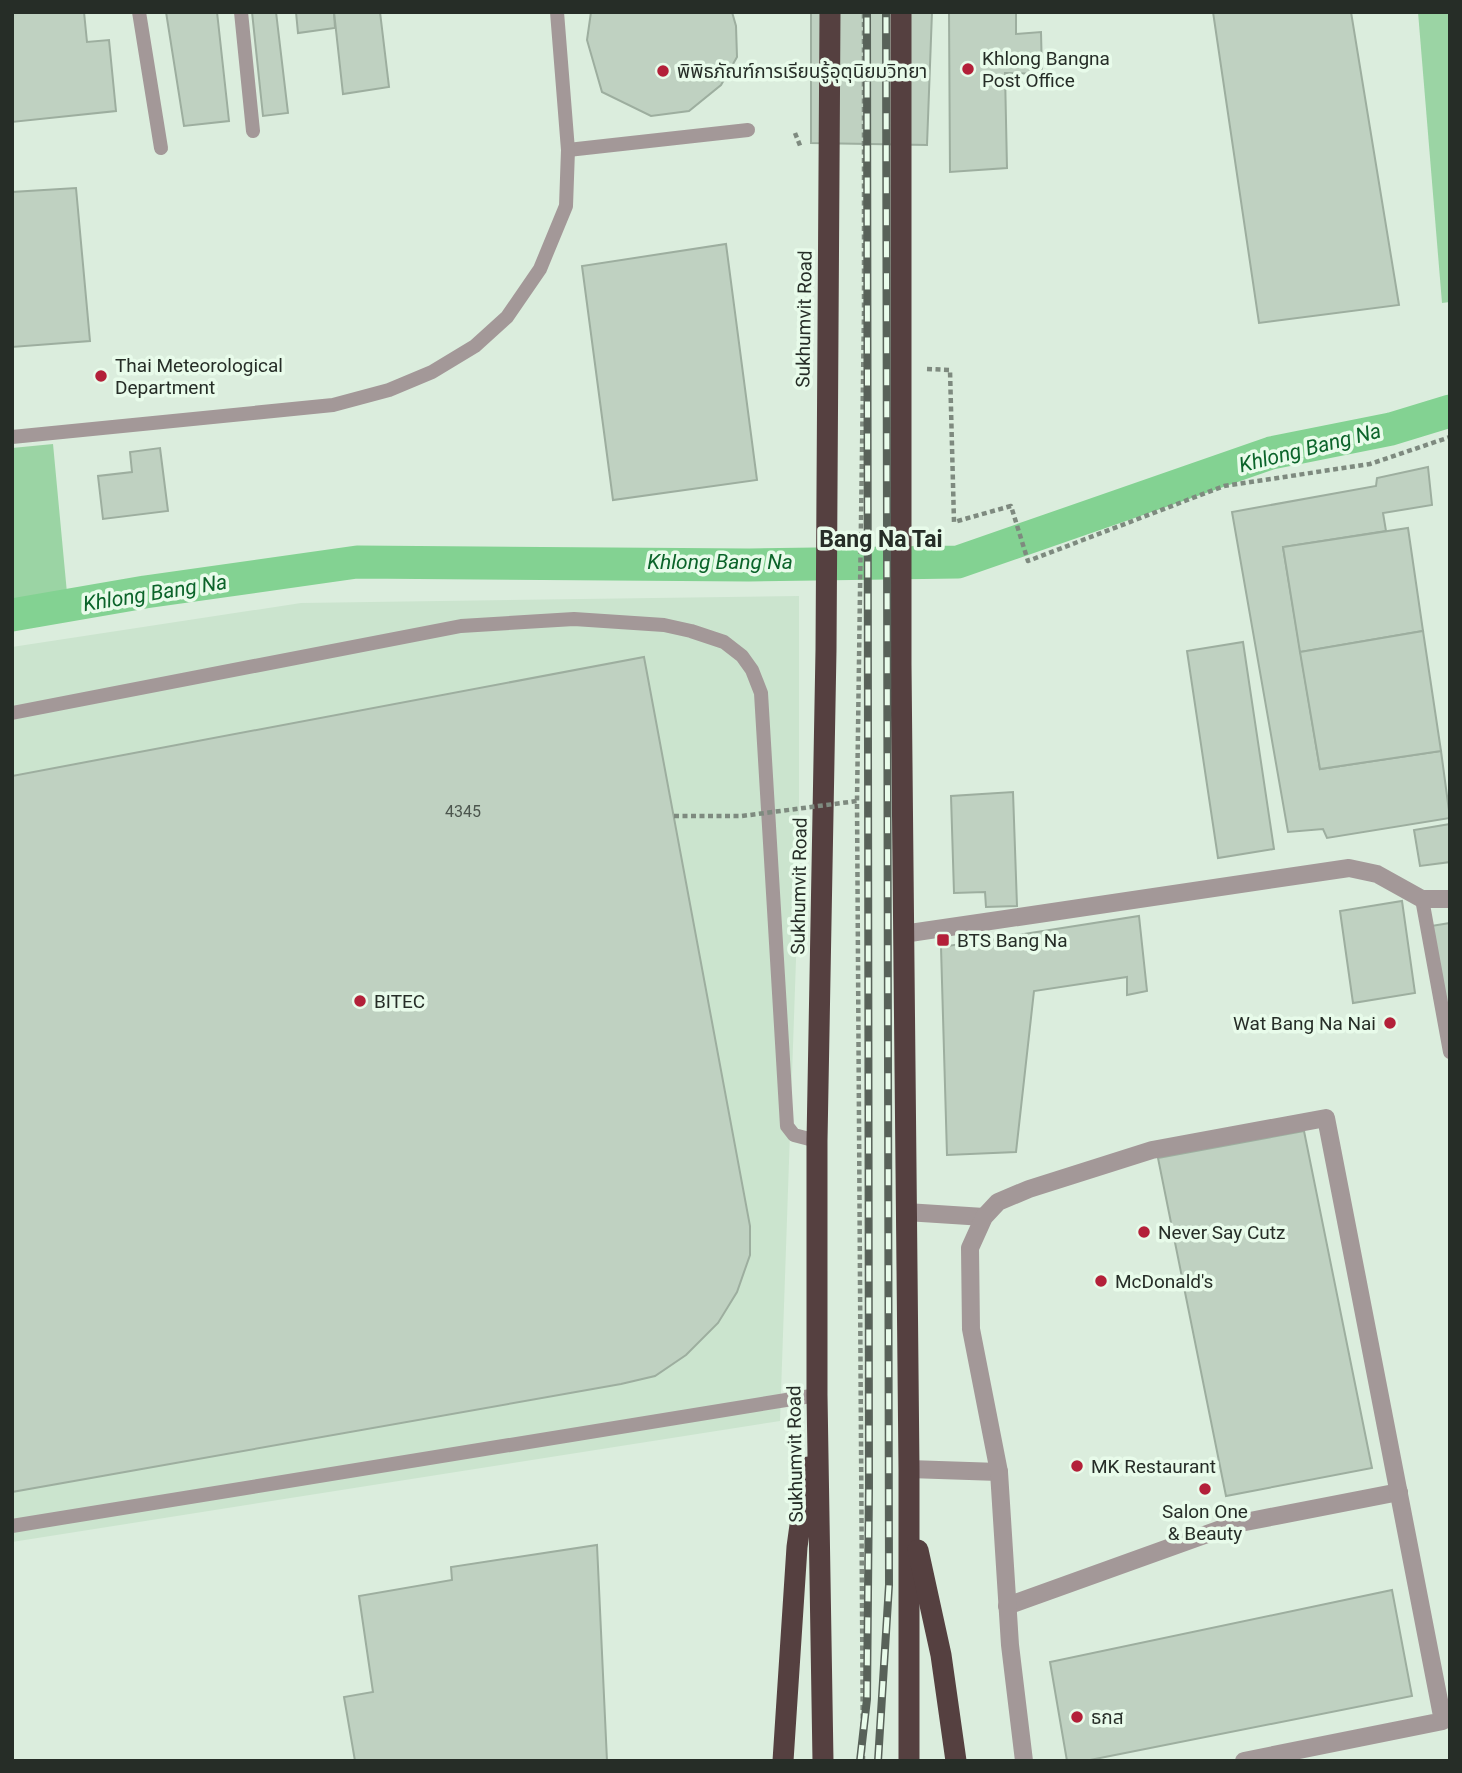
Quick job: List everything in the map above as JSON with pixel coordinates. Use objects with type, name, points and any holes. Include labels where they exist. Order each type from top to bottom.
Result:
[{"type":"highway","name":"Sukhumvit Road","points":[[823,1761],[817,1395],[817,1141],[825,671],[830,12]]},
{"type":"highway","points":[[901,12],[901,664],[909,1469],[909,1761]]},
{"type":"highway","points":[[784,1752],[797,1547],[817,1395]]},
{"type":"highway","points":[[909,1510],[941,1655],[956,1761]]},
{"type":"street","points":[[904,934],[1349,868],[1377,874],[1422,899],[1450,899]]},
{"type":"street","points":[[1024,1761],[1007,1606],[999,1472],[971,1329],[970,1248],[984,1217],[999,1202],[1029,1189],[1152,1150],[1326,1118],[1443,1721],[1244,1761]]},
{"type":"street","points":[[906,1212],[984,1217]]},
{"type":"street","points":[[909,1469],[999,1472]]},
{"type":"street","points":[[1007,1606],[1235,1524],[1399,1492]]},
{"type":"lane","points":[[139,12],[161,148]]},
{"type":"lane","points":[[241,12],[253,131]]},
{"type":"lane","points":[[12,437],[332,405],[389,390],[432,372],[475,346],[507,317],[540,268],[566,206],[568,149],[556,12]]},
{"type":"lane","points":[[568,149],[748,130]]},
{"type":"lane","points":[[12,713],[461,626],[587,620],[664,625],[724,642],[742,656],[752,670],[761,693],[787,1126],[793,1135],[817,1141]]},
{"type":"lane","points":[[1422,899],[1450,1052]]},
{"type":"lane","points":[[12,1526],[817,1395]]},
{"type":"path","points":[[863,1761],[857,801],[864,312],[864,12]]},
{"type":"path","points":[[795,132],[803,152]]},
{"type":"path","points":[[926,369],[950,370],[954,522],[1011,506],[1028,561],[1224,486],[1370,464],[1450,437]]},
{"type":"path","points":[[674,816],[742,816],[857,801]]},
{"type":"shaded area","name":"BITEC","points":[[799,596],[799,873],[780,1421],[12,1542],[12,647],[301,603]]},
{"type":"green space","points":[[1418,12],[1450,12],[1450,302],[1442,303]]},
{"type":"green space","points":[[53,444],[67,593],[12,600],[12,448]]},
{"type":"building","points":[[12,12],[84,12],[87,42],[109,40],[116,111],[12,122]]},
{"type":"building","points":[[166,12],[217,12],[229,121],[184,126]]},
{"type":"building","points":[[252,12],[276,12],[288,113],[263,116]]},
{"type":"building","points":[[296,12],[334,12],[335,28],[298,33]]},
{"type":"building","points":[[334,12],[380,12],[389,87],[343,94]]},
{"type":"building","name":"พิพิธภัณฑ์การเรียนรู้อุตุนิยมวิทยา","points":[[591,12],[732,12],[736,26],[737,57],[721,85],[689,111],[651,116],[602,92],[587,40]]},
{"type":"building","points":[[811,12],[932,12],[927,145],[811,143]]},
{"type":"building","points":[[949,12],[1016,12],[1016,34],[1041,32],[1042,74],[1005,73],[1007,168],[950,172]]},
{"type":"building","points":[[1213,12],[1351,12],[1399,305],[1259,323]]},
{"type":"building","points":[[76,188],[90,341],[12,347],[12,192]]},
{"type":"building","points":[[726,244],[757,480],[613,500],[582,266]]},
{"type":"building","points":[[160,448],[168,511],[103,519],[98,476],[132,472],[130,452]]},
{"type":"building","points":[[1428,467],[1432,505],[1383,513],[1386,531],[1283,547],[1320,769],[1441,751],[1450,818],[1327,838],[1323,829],[1288,832],[1232,512],[1376,486],[1377,478]]},
{"type":"building","points":[[1408,528],[1423,631],[1300,652],[1283,547]]},
{"type":"building","points":[[1423,631],[1441,751],[1320,769],[1300,652]]},
{"type":"building","points":[[1243,642],[1274,849],[1218,858],[1187,651]]},
{"type":"building","name":"BITEC","points":[[644,657],[750,1226],[750,1255],[737,1292],[718,1323],[686,1355],[655,1376],[12,1492],[12,776]]},
{"type":"building","points":[[1013,792],[1017,906],[986,907],[985,892],[954,893],[951,796]]},
{"type":"building","points":[[1450,824],[1450,862],[1420,866],[1414,830]]},
{"type":"building","points":[[1402,901],[1415,993],[1353,1003],[1340,911]]},
{"type":"building","points":[[1139,916],[1147,991],[1127,995],[1127,977],[1034,991],[1016,1152],[947,1155],[941,947]]},
{"type":"building","points":[[1450,923],[1450,1028],[1431,926]]},
{"type":"building","points":[[1304,1131],[1372,1468],[1226,1496],[1158,1158]]},
{"type":"building","points":[[597,1545],[607,1761],[355,1761],[344,1697],[373,1692],[359,1596],[452,1580],[451,1567]]},
{"type":"building","points":[[1392,1590],[1412,1696],[1085,1761],[1067,1761],[1050,1662]]},
{"type":"waterway","name":"Khlong Bang Na","points":[[12,615],[145,592],[357,562],[749,565],[958,562],[1271,453],[1391,429],[1450,411]]},
{"type":"railway","points":[[860,1761],[867,1699],[869,1487],[867,12]]},
{"type":"railway","points":[[878,1761],[889,1585],[886,12]]},
{"type":"place","name":"Khlong Bangna Post Office","points":[[968,69]]},
{"type":"place","name":"พิพิธภัณฑ์การเรียนรู้อุตุนิยมวิทยา","points":[[663,71]]},
{"type":"place","name":"Thai Meteorological Department","points":[[101,376]]},
{"type":"place","name":"BTS Bang Na","points":[[943,940]]},
{"type":"place","name":"BITEC","points":[[360,1001]]},
{"type":"place","name":"Wat Bang Na Nai","points":[[1390,1023]]},
{"type":"place","name":"Never Say Cutz","points":[[1144,1232]]},
{"type":"place","name":"McDonald's","points":[[1101,1281]]},
{"type":"place","name":"MK Restaurant","points":[[1077,1466]]},
{"type":"place","name":"Salon One & Beauty","points":[[1205,1489]]},
{"type":"place","name":"ธกส","points":[[1077,1717]]},
{"type":"district","name":"Bang Na Tai","points":[[881,539]]}]
